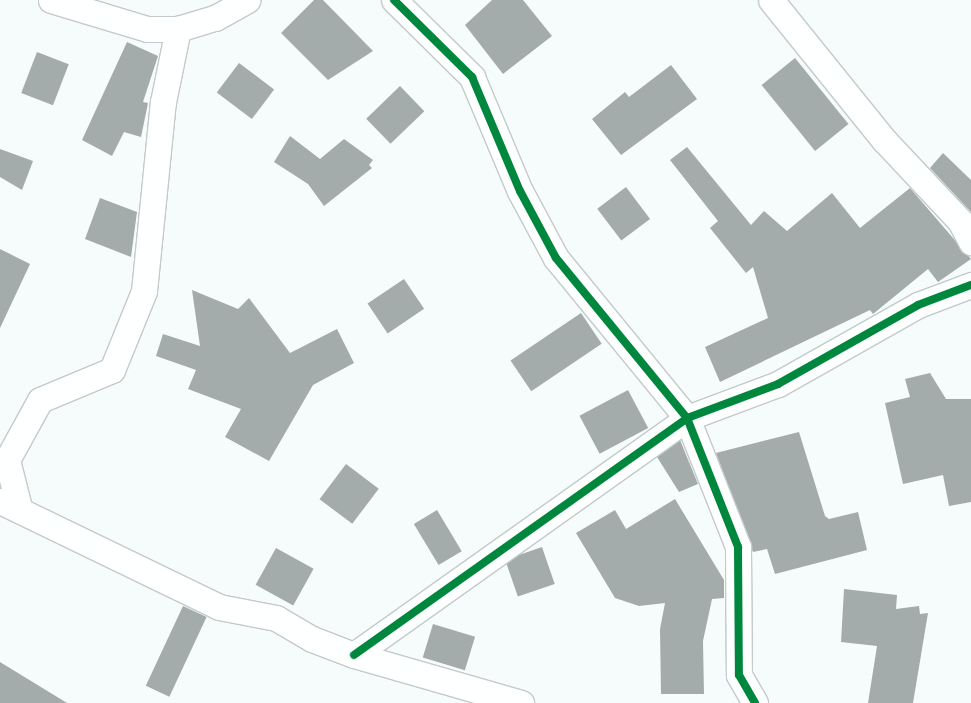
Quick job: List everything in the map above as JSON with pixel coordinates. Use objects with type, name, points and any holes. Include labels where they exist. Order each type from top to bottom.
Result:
[{"type":"street","points":[[50,0],[111,21],[147,29],[178,29],[215,18],[247,0]]},
{"type":"street","points":[[394,0],[472,77],[520,191],[556,258],[687,418],[738,547],[739,675],[755,703]]},
{"type":"street","points":[[771,0],[884,140],[960,222],[971,242]]},
{"type":"street","points":[[178,29],[163,102],[144,291],[112,370],[40,400],[7,460],[9,504],[219,607],[276,618],[312,639],[354,655],[521,703]]},
{"type":"street","points":[[354,655],[687,418],[778,384],[918,305],[971,285]]},
{"type":"building","points":[[314,0],[323,0],[373,51],[328,80],[281,33]]},
{"type":"building","points":[[492,0],[523,0],[552,36],[503,74],[465,25]]},
{"type":"building","points":[[127,42],[158,56],[143,102],[148,103],[141,137],[124,132],[112,156],[82,140]]},
{"type":"building","points":[[37,52],[69,64],[53,105],[21,93]]},
{"type":"building","points":[[795,58],[848,124],[815,151],[762,85]]},
{"type":"building","points":[[239,63],[274,89],[252,119],[217,93]]},
{"type":"building","points":[[671,65],[697,99],[621,155],[592,119],[625,92],[629,97]]},
{"type":"building","points":[[400,86],[424,111],[391,144],[366,119]]},
{"type":"building","points":[[290,136],[320,159],[344,139],[373,160],[369,165],[372,168],[324,206],[308,184],[274,162]]},
{"type":"building","points":[[687,147],[751,225],[764,211],[787,231],[832,193],[860,228],[910,188],[971,259],[938,282],[928,269],[873,314],[870,310],[720,382],[705,347],[768,318],[753,267],[746,273],[710,228],[718,221],[670,160]]},
{"type":"building","points":[[0,149],[33,161],[22,190],[0,177]]},
{"type":"building","points":[[943,153],[971,180],[971,212],[930,168]]},
{"type":"building","points":[[626,187],[650,219],[621,241],[597,209]]},
{"type":"building","points":[[100,198],[137,212],[131,257],[85,239]]},
{"type":"building","points":[[0,249],[30,264],[0,328]]},
{"type":"building","points":[[404,279],[424,309],[388,333],[368,304]]},
{"type":"building","points":[[192,290],[238,309],[249,298],[290,353],[337,329],[354,363],[313,385],[269,461],[225,437],[241,409],[188,389],[196,370],[156,356],[163,334],[200,346]]},
{"type":"building","points":[[581,313],[602,344],[531,391],[511,361]]},
{"type":"building","points":[[930,373],[946,399],[971,399],[971,502],[949,506],[943,475],[903,484],[885,403],[910,397],[905,379]]},
{"type":"building","points":[[628,390],[648,428],[600,454],[579,416]]},
{"type":"building","points":[[799,432],[825,516],[829,519],[858,512],[867,550],[775,574],[767,549],[753,552],[716,453]]},
{"type":"building","points":[[680,440],[698,484],[679,492],[657,457]]},
{"type":"building","points":[[346,464],[379,489],[352,524],[320,499]]},
{"type":"building","points":[[675,499],[724,580],[724,598],[712,599],[703,641],[704,694],[661,694],[660,629],[665,603],[639,606],[615,598],[576,533],[615,510],[626,529]]},
{"type":"building","points":[[437,510],[462,551],[439,565],[414,524]]},
{"type":"building","points":[[542,547],[555,584],[518,597],[505,560]]},
{"type":"building","points":[[276,548],[314,569],[293,606],[256,585]]},
{"type":"building","points":[[844,589],[897,595],[896,609],[919,606],[920,614],[928,613],[913,703],[868,703],[877,646],[841,642]]},
{"type":"building","points":[[183,606],[207,617],[169,697],[146,686]]},
{"type":"building","points":[[433,624],[475,637],[465,670],[423,657]]},
{"type":"building","points":[[0,662],[67,703],[0,703]]},
{"type":"cycle path","points":[[394,0],[472,77],[520,191],[556,258],[687,418],[738,547],[739,675],[755,703]]},
{"type":"cycle path","points":[[354,655],[687,418],[778,384],[918,305],[971,285]]}]
